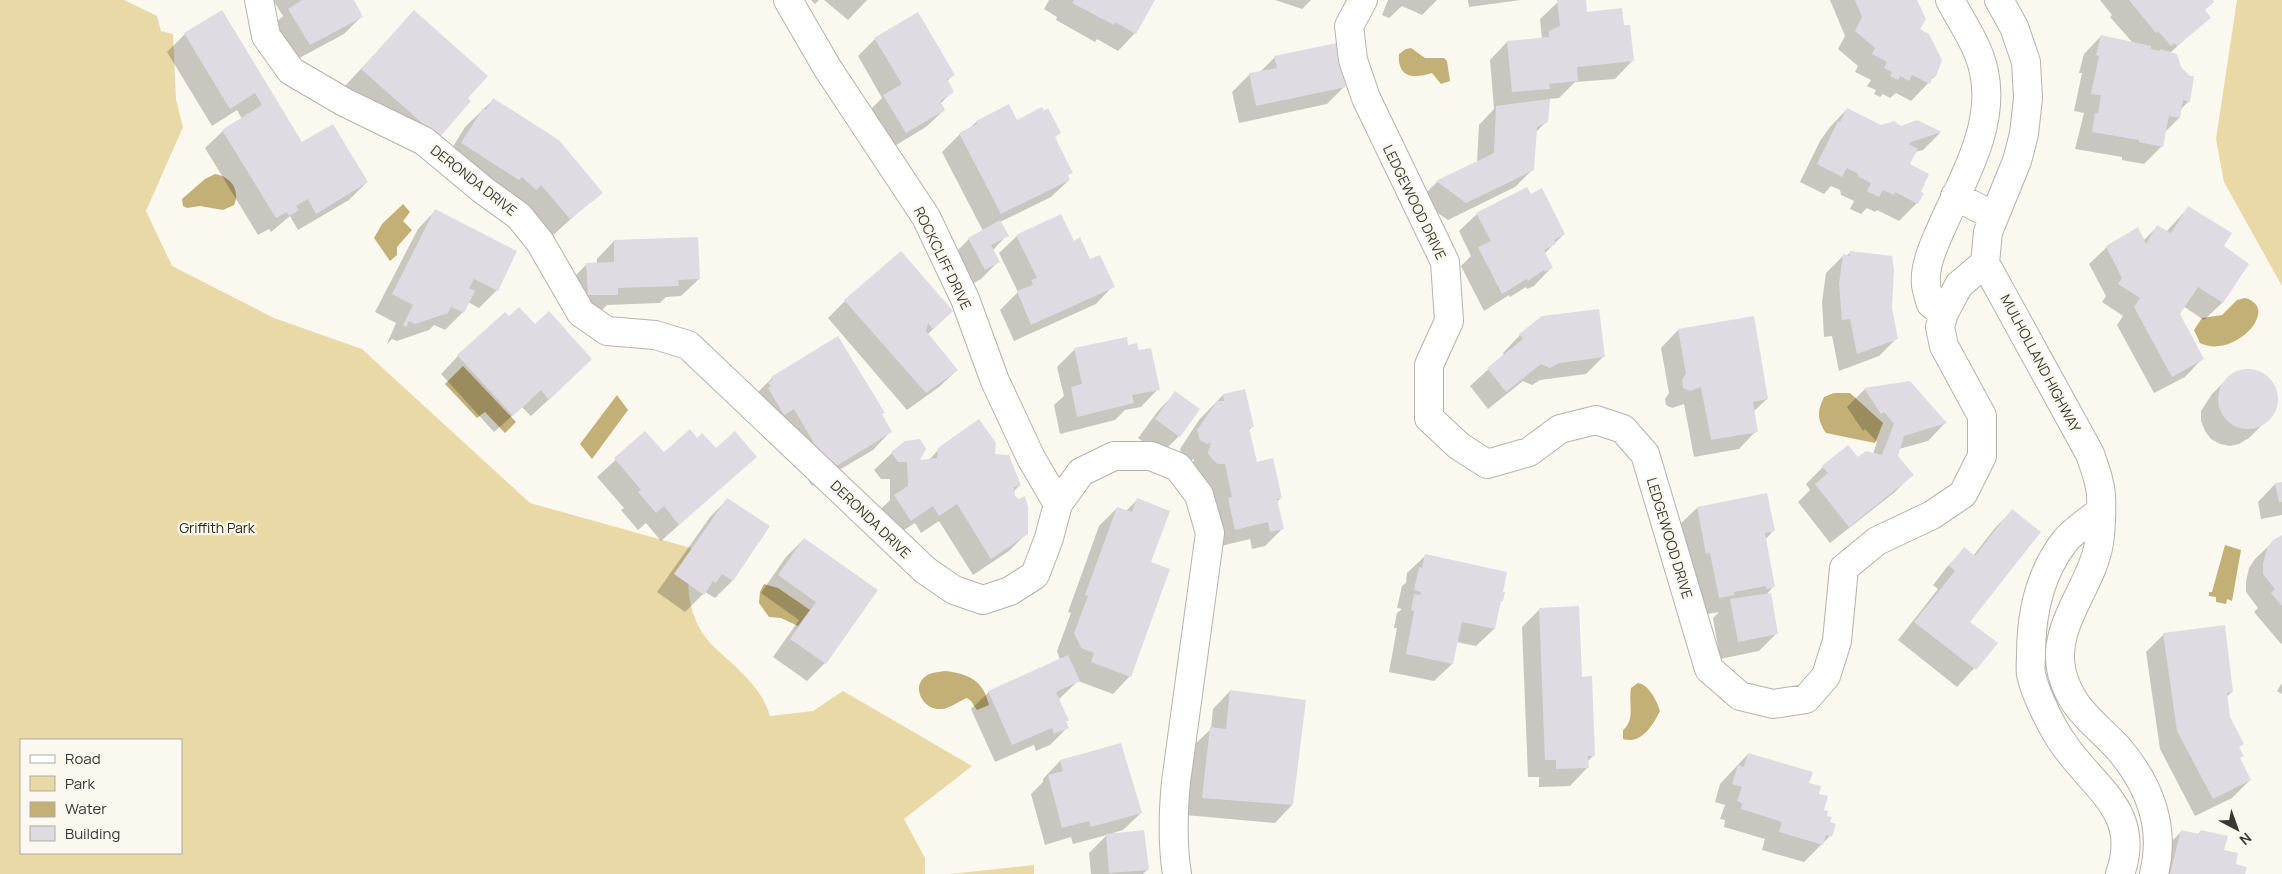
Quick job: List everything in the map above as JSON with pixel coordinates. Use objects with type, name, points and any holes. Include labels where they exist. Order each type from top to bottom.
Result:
[{"type":"street","name":"DERONDA DRIVE","points":[[260,0],[266,36],[291,71],[344,102],[424,141],[483,190],[519,216],[540,242],[581,314],[607,331],[655,335],[688,345],[924,570],[954,590],[983,600],[1010,591],[1035,575],[1049,538],[1058,504],[1081,472],[1114,456],[1151,456],[1178,466],[1199,495],[1210,533],[1172,818],[1173,849],[1177,874]]},
{"type":"street","name":"ROCKCLIFF DRIVE","points":[[788,0],[828,69],[926,217],[965,299],[995,381],[1030,458],[1058,504]]},
{"type":"street","name":"LEDGEWOOD DRIVE","points":[[1363,0],[1350,26],[1353,60],[1366,98],[1445,262],[1449,321],[1429,365],[1429,418],[1458,446],[1487,464],[1529,452],[1560,429],[1596,420],[1623,429],[1645,454],[1709,669],[1740,696],[1773,704],[1806,699],[1826,676],[1837,641],[1844,568],[1877,541],[1932,515],[1963,494],[1982,456],[1982,416],[1944,346],[1940,327],[1944,313],[1959,285],[1985,263]]},
{"type":"street","points":[[1944,313],[1931,304],[1926,284],[1930,254],[1973,158],[1983,126],[1987,100],[1984,72],[1976,47],[1950,0]]},
{"type":"street","points":[[1985,263],[1988,232],[2017,161],[2024,134],[2028,98],[2026,62],[2014,27],[1999,0]]},
{"type":"street","points":[[1955,196],[1994,216]]},
{"type":"street","name":"MULHOLLAND HIGHWAY","points":[[1985,263],[2090,454],[2100,484],[2099,544],[2066,626],[2060,649],[2062,673],[2070,695],[2082,713],[2118,748],[2146,789],[2155,812],[2159,838],[2154,874]]},
{"type":"street","points":[[2100,511],[2066,541],[2045,575],[2031,625],[2031,675],[2046,713],[2065,746],[2117,808],[2124,832],[2123,864],[2120,874]]},
{"type":"green space","name":"Griffith Park","points":[[0,0],[124,0],[157,16],[161,31],[173,34],[176,99],[183,127],[146,211],[172,266],[274,318],[362,349],[530,503],[691,548],[688,581],[690,603],[697,624],[711,643],[753,685],[765,702],[770,716],[813,711],[843,691],[972,766],[904,819],[925,858],[925,874],[0,874]]},
{"type":"green space","points":[[2237,0],[2282,0],[2282,286],[2224,182],[2216,139]]},
{"type":"green space","points":[[1034,865],[1034,874],[950,874]]},
{"type":"water","points":[[1411,48],[1425,58],[1444,58],[1447,61],[1450,81],[1441,84],[1432,73],[1413,76],[1404,72],[1399,62],[1399,54]]},
{"type":"water","points":[[215,174],[225,178],[233,185],[236,194],[234,205],[223,210],[200,206],[187,208],[183,206],[182,199],[205,179]]},
{"type":"water","points":[[403,204],[410,212],[403,221],[412,230],[397,247],[397,255],[390,261],[374,238],[382,224]]},
{"type":"water","points":[[2245,298],[2255,304],[2258,312],[2256,321],[2249,331],[2227,345],[2213,346],[2200,343],[2194,330],[2202,318],[2222,315],[2237,300]]},
{"type":"water","points":[[463,366],[516,422],[505,433],[485,412],[477,418],[445,384]]},
{"type":"water","points":[[1834,393],[1850,393],[1883,423],[1875,443],[1826,433],[1821,424],[1819,411],[1824,397]]},
{"type":"water","points":[[617,395],[628,410],[592,459],[580,444]]},
{"type":"water","points":[[2225,545],[2241,550],[2232,601],[2227,599],[2226,604],[2216,602],[2216,597],[2209,596],[2209,592],[2212,592]]},
{"type":"water","points":[[764,584],[778,588],[810,610],[798,626],[781,618],[769,617],[759,603],[760,592]]},
{"type":"water","points":[[945,671],[968,676],[974,680],[983,690],[989,705],[977,710],[967,698],[944,709],[935,709],[929,706],[919,692],[921,681],[930,674]]},
{"type":"water","points":[[1638,683],[1649,690],[1655,698],[1660,711],[1650,728],[1641,736],[1629,740],[1623,739],[1623,730],[1627,726],[1630,716],[1631,688]]},
{"type":"building","points":[[302,0],[354,0],[363,17],[310,45],[288,9]]},
{"type":"building","points":[[1074,0],[1155,0],[1136,34],[1115,22],[1114,25],[1072,3]]},
{"type":"building","points":[[1557,0],[1586,0],[1587,12],[1622,8],[1624,25],[1630,25],[1634,61],[1577,67],[1578,81],[1549,84],[1550,89],[1512,92],[1507,41],[1549,37],[1549,31],[1560,26]]},
{"type":"building","points":[[1855,0],[1917,0],[1926,19],[1920,29],[1929,34],[1942,60],[1936,77],[1933,76],[1930,84],[1912,75],[1909,81],[1900,76],[1898,80],[1890,76],[1892,72],[1884,68],[1887,62],[1872,54],[1875,48],[1855,31],[1862,17]]},
{"type":"building","points":[[2129,0],[2213,0],[2214,2],[2205,10],[2211,18],[2177,46],[2174,43],[2171,46],[2158,31],[2156,33]]},
{"type":"building","points":[[222,10],[302,142],[333,124],[368,182],[316,214],[308,199],[296,206],[299,210],[289,216],[287,212],[276,218],[222,130],[262,105],[255,93],[230,109],[184,33]]},
{"type":"building","points":[[414,10],[488,76],[468,98],[471,101],[439,138],[361,69]]},
{"type":"building","points":[[918,12],[955,75],[947,79],[954,92],[940,101],[945,110],[906,133],[883,95],[902,84],[874,38]]},
{"type":"building","points":[[2101,35],[2177,54],[2181,67],[2190,76],[2194,76],[2190,102],[2183,100],[2180,118],[2169,116],[2163,147],[2139,142],[2139,140],[2092,132],[2095,113],[2098,113],[2101,95],[2091,94],[2099,56],[2096,55]]},
{"type":"building","points":[[1337,43],[1346,87],[1256,106],[1249,73],[1277,68],[1274,56]]},
{"type":"building","points":[[493,98],[559,140],[603,193],[570,219],[541,185],[536,190],[522,177],[519,180],[461,143],[483,108],[486,110]]},
{"type":"building","points":[[1550,99],[1548,122],[1537,127],[1534,170],[1466,203],[1436,181],[1494,153],[1496,106]]},
{"type":"building","points":[[1009,104],[1017,120],[1042,107],[1044,111],[1048,108],[1061,133],[1055,137],[1073,173],[1068,175],[1070,180],[1001,214],[959,133],[977,124],[976,121]]},
{"type":"building","points":[[1847,108],[1881,125],[1894,121],[1901,126],[1917,120],[1942,132],[1909,144],[1918,149],[1910,164],[1929,174],[1921,192],[1924,193],[1918,204],[1895,192],[1894,195],[1883,190],[1879,197],[1867,191],[1871,183],[1859,177],[1857,173],[1847,168],[1842,177],[1817,164],[1838,121],[1840,122]]},
{"type":"building","points":[[1527,187],[1531,194],[1542,188],[1565,234],[1554,240],[1556,244],[1544,250],[1553,268],[1545,272],[1544,270],[1528,281],[1527,279],[1502,294],[1478,247],[1491,241],[1476,213]]},
{"type":"building","points":[[2188,206],[2232,233],[2224,246],[2249,264],[2223,303],[2198,287],[2180,314],[2204,359],[2172,377],[2134,307],[2140,298],[2118,284],[2122,278],[2106,246],[2138,227],[2146,244],[2157,225],[2171,233]]},
{"type":"building","points":[[435,209],[517,251],[498,291],[474,279],[469,288],[475,291],[464,313],[451,307],[448,313],[415,324],[409,321],[406,327],[403,325],[413,305],[392,294]]},
{"type":"building","points":[[1061,214],[1074,241],[1080,237],[1090,259],[1100,255],[1115,287],[1031,325],[1017,291],[1033,285],[1031,280],[1037,278],[1016,235]]},
{"type":"building","points":[[1000,220],[1009,236],[991,245],[1000,262],[985,270],[968,238]]},
{"type":"building","points":[[698,237],[700,279],[678,280],[679,286],[618,288],[618,295],[588,295],[586,263],[614,262],[614,240]]},
{"type":"building","points":[[901,251],[953,311],[933,329],[928,323],[926,331],[958,370],[926,393],[844,300]]},
{"type":"building","points":[[1850,251],[1892,256],[1894,270],[1892,308],[1898,339],[1857,354],[1850,319],[1842,320],[1839,284],[1843,254],[1850,256]]},
{"type":"building","points":[[519,307],[535,324],[549,311],[592,359],[549,400],[541,390],[513,416],[457,355],[505,312],[509,316]]},
{"type":"building","points":[[1599,309],[1605,357],[1559,363],[1550,368],[1541,364],[1506,392],[1487,368],[1523,339],[1519,334],[1542,316]]},
{"type":"building","points":[[1754,316],[1768,399],[1753,402],[1758,432],[1711,440],[1701,387],[1690,391],[1683,388],[1682,380],[1686,374],[1678,329]]},
{"type":"building","points":[[838,336],[885,413],[882,414],[892,432],[830,470],[794,409],[784,415],[768,388],[771,386],[768,383],[773,379],[771,377]]},
{"type":"building","points":[[1127,337],[1128,345],[1137,343],[1139,350],[1151,348],[1160,390],[1132,395],[1134,403],[1077,417],[1071,387],[1082,384],[1074,348]]},
{"type":"building","points":[[2248,369],[2265,374],[2273,382],[2278,399],[2273,416],[2265,424],[2248,429],[2231,424],[2223,416],[2218,399],[2223,382],[2231,374]]},
{"type":"building","points":[[1910,381],[1947,423],[1904,436],[1898,456],[1914,475],[1849,527],[1815,484],[1828,473],[1822,466],[1848,445],[1858,457],[1866,451],[1882,455],[1894,424],[1884,412],[1881,414],[1864,388]]},
{"type":"building","points":[[1245,389],[1254,427],[1249,428],[1257,462],[1273,458],[1282,498],[1277,499],[1284,529],[1270,532],[1268,522],[1235,530],[1228,498],[1232,497],[1225,464],[1218,464],[1212,459],[1208,453],[1211,442],[1207,444],[1200,440],[1197,430],[1217,401],[1224,401],[1223,394]]},
{"type":"building","points":[[1175,391],[1200,409],[1180,437],[1155,419]]},
{"type":"building","points":[[979,419],[996,443],[995,454],[1009,455],[1021,486],[1014,487],[1015,496],[1019,499],[1025,496],[1028,507],[1028,534],[991,559],[957,504],[939,516],[933,506],[911,521],[894,495],[908,486],[907,462],[898,462],[891,452],[905,441],[920,439],[926,449],[920,460],[937,458],[938,448]]},
{"type":"building","points":[[690,429],[697,438],[702,433],[716,448],[735,431],[757,457],[679,525],[664,506],[656,513],[638,492],[641,490],[614,458],[645,431],[664,452]]},
{"type":"building","points":[[2282,482],[2282,502],[2279,502],[2275,483]]},
{"type":"building","points":[[1767,493],[1775,531],[1765,533],[1775,587],[1766,589],[1766,586],[1734,592],[1735,595],[1719,598],[1710,553],[1706,554],[1697,507]]},
{"type":"building","points":[[727,498],[770,526],[733,581],[722,574],[716,583],[713,581],[704,595],[674,574]]},
{"type":"building","points":[[1137,498],[1170,511],[1151,562],[1170,569],[1131,677],[1091,662],[1094,653],[1081,648],[1074,633],[1088,596],[1085,595],[1117,507],[1132,512]]},
{"type":"building","points":[[2012,509],[2041,532],[1970,622],[1998,643],[1976,670],[1914,622],[1955,571],[1949,566],[1964,547],[1975,556]]},
{"type":"building","points":[[2282,535],[2282,606],[2271,593],[2275,589],[2263,574],[2263,563],[2267,549],[2273,540]]},
{"type":"building","points":[[804,538],[878,590],[826,664],[790,639],[816,602],[778,575]]},
{"type":"building","points":[[1425,554],[1507,572],[1503,592],[1505,592],[1503,601],[1501,601],[1495,629],[1462,622],[1453,664],[1406,654],[1414,611],[1411,610],[1414,594],[1420,595],[1421,592],[1414,590],[1419,567],[1422,568]]},
{"type":"building","points":[[1771,593],[1778,634],[1738,642],[1730,599]]},
{"type":"building","points":[[1579,606],[1582,677],[1592,676],[1595,756],[1588,756],[1589,768],[1556,769],[1556,760],[1545,760],[1539,608]]},
{"type":"building","points":[[2225,625],[2233,692],[2227,693],[2230,717],[2244,744],[2239,747],[2244,756],[2240,758],[2251,780],[2213,799],[2177,731],[2163,633]]},
{"type":"building","points":[[1068,655],[1080,681],[1056,692],[1069,721],[1066,721],[1069,728],[1054,734],[1052,728],[1012,745],[988,691]]},
{"type":"building","points":[[1230,690],[1306,700],[1293,805],[1202,798],[1210,727],[1226,729]]},
{"type":"building","points":[[1121,743],[1142,813],[1091,827],[1089,821],[1062,828],[1048,775],[1063,771],[1060,760]]},
{"type":"building","points":[[1748,753],[1813,772],[1809,783],[1821,786],[1819,794],[1828,796],[1824,810],[1828,811],[1827,816],[1832,817],[1830,822],[1836,824],[1832,837],[1826,835],[1823,845],[1779,832],[1782,822],[1741,809],[1742,803],[1737,801],[1742,787],[1732,784],[1738,765],[1744,767]]},
{"type":"building","points":[[1144,830],[1149,870],[1109,873],[1106,834]]},
{"type":"building","points":[[2181,830],[2199,834],[2201,830],[2228,836],[2224,850],[2238,853],[2236,864],[2247,867],[2245,874],[2170,874]]}]
